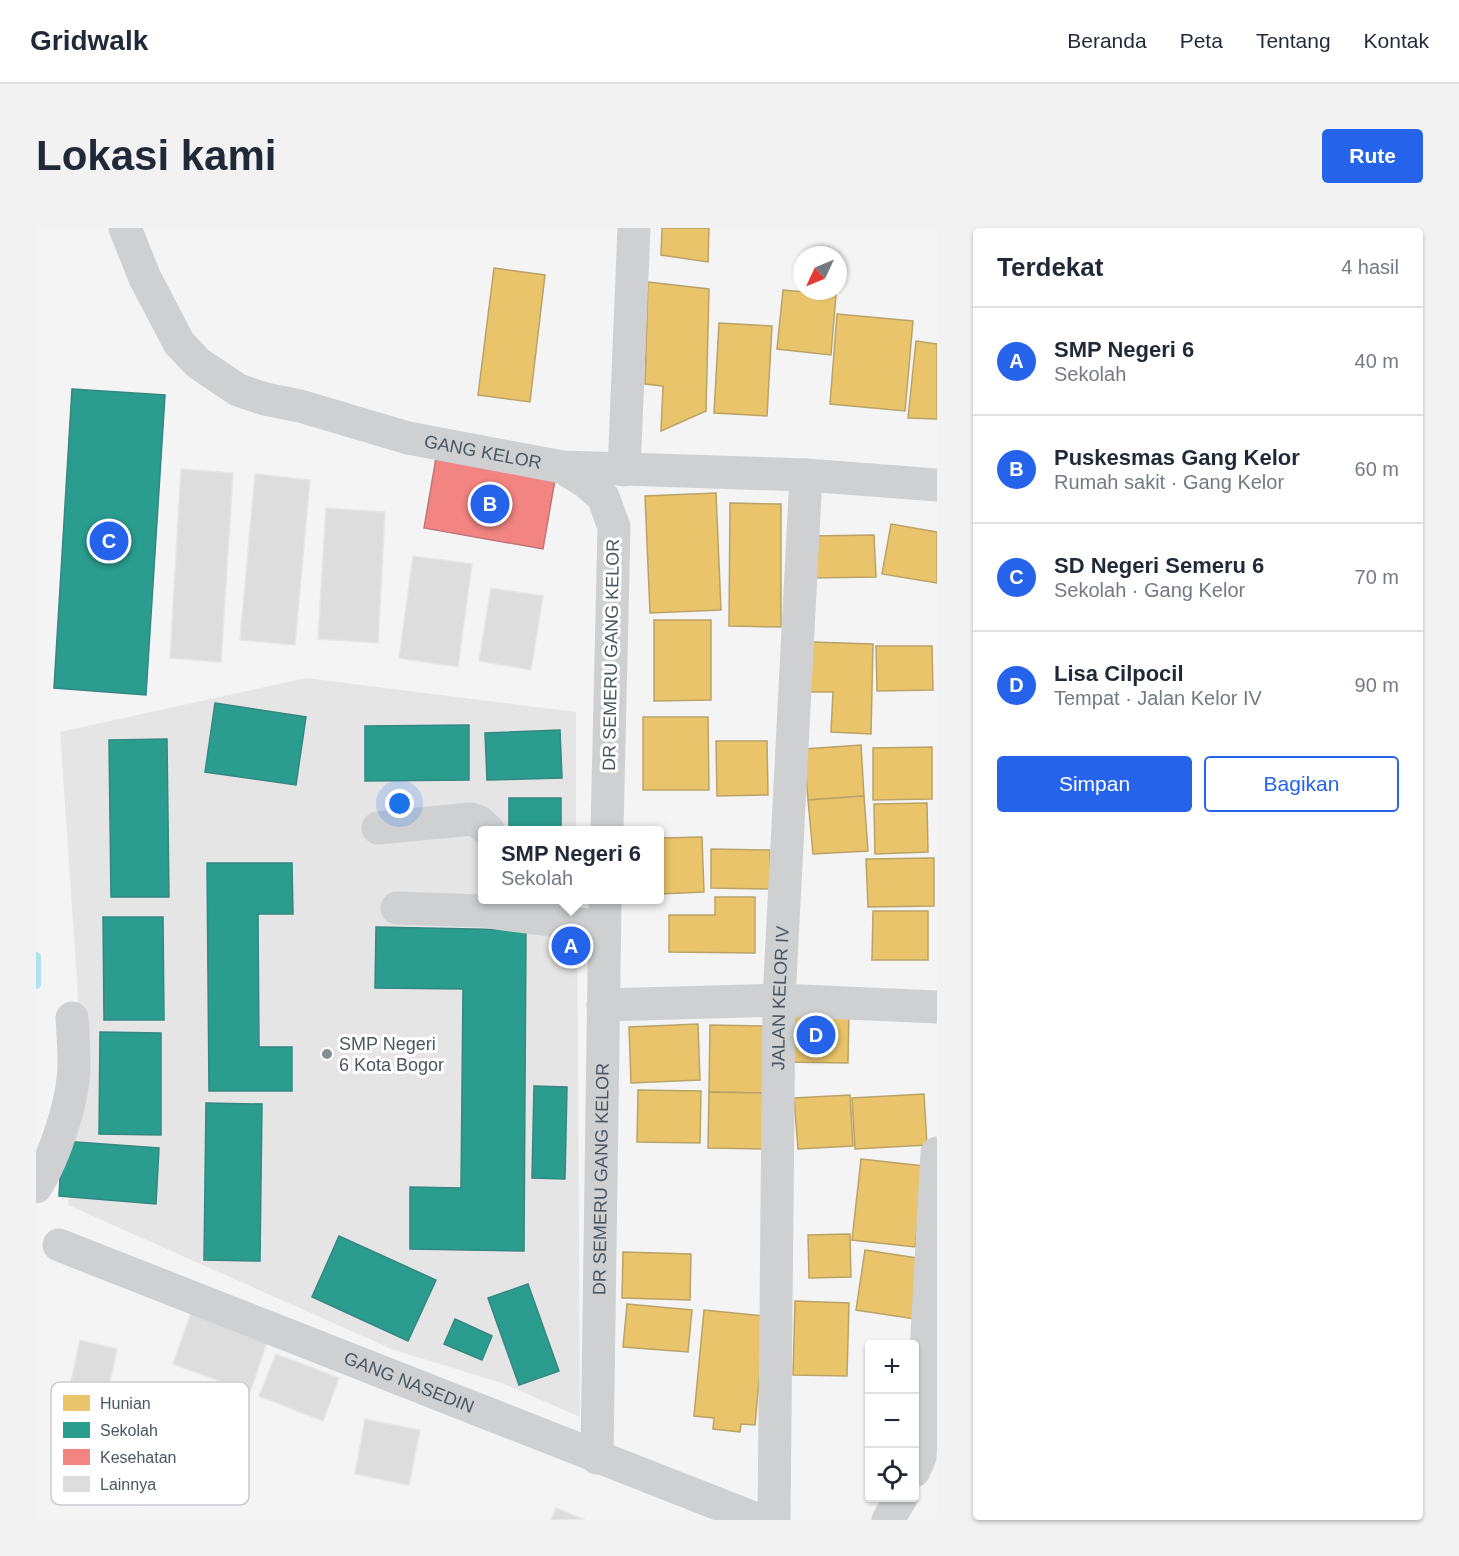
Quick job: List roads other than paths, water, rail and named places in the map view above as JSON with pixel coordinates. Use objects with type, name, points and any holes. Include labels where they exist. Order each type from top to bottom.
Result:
[{"type":"street","name":"GANG KELOR","points":[[125,228],[146,278],[179,343],[198,363],[238,390],[265,399],[300,406],[408,438],[562,467],[806,475],[937,485]]},
{"type":"street","points":[[624,470],[634,228]]},
{"type":"street","name":"DR SEMERU GANG KELOR","points":[[562,467],[586,482],[603,497],[614,527],[607,826]]},
{"type":"street","name":"JALAN KELOR IV","points":[[774,1520],[779,1000],[806,475]]},
{"type":"street","points":[[378,828],[471,819],[483,826]]},
{"type":"street","points":[[397,908],[482,904],[605,913]]},
{"type":"street","name":"DR SEMERU GANG KELOR","points":[[597,1458],[605,913]]},
{"type":"street","points":[[603,1005],[779,1000],[937,1007]]},
{"type":"street","points":[[36,1186],[57,1142],[70,1092],[74,1065],[72,1018]]},
{"type":"street","points":[[919,1460],[937,1153]]},
{"type":"street","name":"GANG NASEDIN","points":[[59,1245],[759,1520]]},
{"type":"street","points":[[888,1520],[898,1502]]},
{"type":"waterway","points":[[36,957],[36,984]]},
{"type":"place","name":"Puskesmas Gang Kelor","points":[[490,504]]},
{"type":"place","name":"SD Negeri Semeru 6","points":[[109,541]]},
{"type":"place","name":"SMP Negeri 6","points":[[571,946]]},
{"type":"place","name":"Lisa Cilpocil","points":[[816,1035]]},
{"type":"place","name":"SMP Negeri 6 Kota Bogor","points":[[327,1054]]}]
